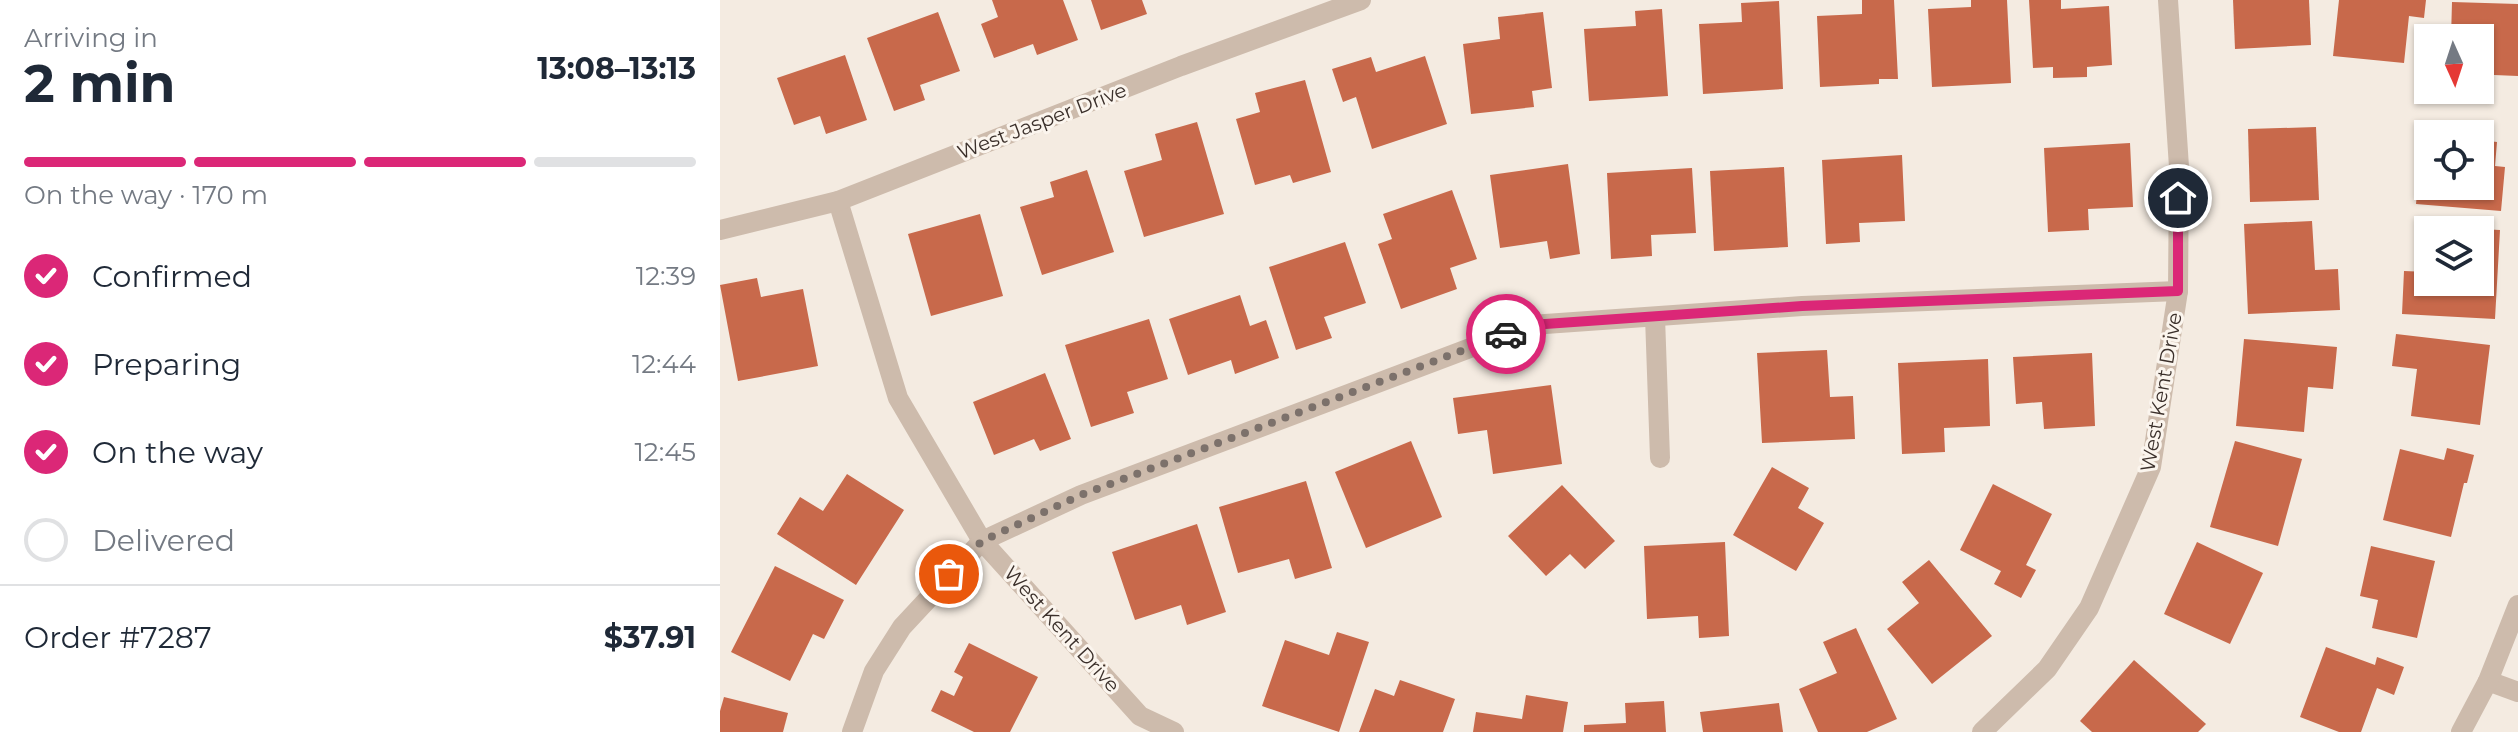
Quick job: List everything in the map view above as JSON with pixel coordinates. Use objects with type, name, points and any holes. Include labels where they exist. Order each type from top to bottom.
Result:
[{"type":"street","name":"West Jasper Drive","points":[[720,230],[838,201],[1181,66],[1361,0]]},
{"type":"street","name":"West Kent Drive","points":[[1982,732],[2047,669],[2089,608],[2151,467],[2178,291],[2179,167],[2168,0]]},
{"type":"street","name":"West Kent Drive","points":[[838,201],[898,398],[982,541],[1140,716],[1174,732]]},
{"type":"street","points":[[852,732],[874,671],[902,627],[982,541],[1081,495],[1531,325],[1802,306],[2178,291]]},
{"type":"street","points":[[1655,317],[1660,458]]},
{"type":"street","points":[[2461,732],[2488,681],[2518,605]]},
{"type":"street","points":[[2488,681],[2518,692]]},
{"type":"building","points":[[992,0],[1063,0],[1078,40],[1037,55],[1033,44],[994,58],[981,24],[998,17]]},
{"type":"building","points":[[1091,0],[1142,0],[1147,14],[1101,30]]},
{"type":"building","points":[[1862,0],[1894,0],[1898,79],[1879,79],[1879,84],[1820,87],[1817,16],[1862,14]]},
{"type":"building","points":[[1971,0],[2007,0],[2011,83],[1932,87],[1928,9],[1971,7]]},
{"type":"building","points":[[2029,0],[2061,0],[2061,9],[2109,6],[2112,65],[2087,67],[2087,77],[2053,78],[2053,67],[2033,68]]},
{"type":"building","points":[[2233,0],[2309,0],[2311,45],[2235,49]]},
{"type":"building","points":[[2339,0],[2426,0],[2424,18],[2409,16],[2404,63],[2333,56]]},
{"type":"building","points":[[1779,1],[1783,89],[1703,94],[1699,24],[1742,22],[1741,3]]},
{"type":"building","points":[[2452,2],[2518,4],[2518,76],[2494,75],[2494,24],[2451,24]]},
{"type":"building","points":[[1662,9],[1668,96],[1589,101],[1584,29],[1636,26],[1635,11]]},
{"type":"building","points":[[938,12],[960,71],[920,85],[925,100],[894,111],[867,38]]},
{"type":"building","points":[[1543,12],[1552,88],[1532,91],[1534,107],[1471,114],[1463,44],[1500,39],[1498,17]]},
{"type":"building","points":[[845,55],[867,120],[826,134],[820,116],[794,125],[777,78]]},
{"type":"building","points":[[1425,56],[1447,124],[1372,149],[1356,97],[1343,102],[1332,69],[1371,57],[1376,72]]},
{"type":"building","points":[[1305,80],[1331,172],[1293,183],[1290,175],[1255,185],[1236,119],[1260,112],[1255,93]]},
{"type":"building","points":[[1197,122],[1224,214],[1144,237],[1124,171],[1162,160],[1155,134]]},
{"type":"building","points":[[2316,127],[2319,200],[2250,202],[2248,129]]},
{"type":"building","points":[[2494,142],[2497,142],[2495,166],[2505,167],[2501,211],[2416,204],[2416,200],[2494,200]]},
{"type":"building","points":[[2130,143],[2133,207],[2088,209],[2089,230],[2048,232],[2044,148]]},
{"type":"building","points":[[1902,155],[1905,221],[1859,223],[1860,242],[1826,244],[1822,160]]},
{"type":"building","points":[[1568,164],[1580,254],[1550,259],[1547,241],[1500,248],[1490,175]]},
{"type":"building","points":[[1784,167],[1788,247],[1714,251],[1710,171]]},
{"type":"building","points":[[1692,168],[1696,233],[1651,235],[1652,256],[1611,259],[1607,173]]},
{"type":"building","points":[[1087,170],[1114,252],[1042,275],[1020,207],[1054,197],[1050,182]]},
{"type":"building","points":[[1452,190],[1477,259],[1450,268],[1457,289],[1401,309],[1378,244],[1392,239],[1383,214]]},
{"type":"building","points":[[980,214],[1003,296],[931,316],[908,234]]},
{"type":"building","points":[[2312,221],[2315,270],[2338,269],[2340,310],[2248,314],[2244,224]]},
{"type":"building","points":[[2494,230],[2500,230],[2495,319],[2402,314],[2404,271],[2414,271],[2414,296],[2494,296]]},
{"type":"building","points":[[1345,242],[1366,303],[1324,317],[1332,338],[1296,350],[1269,267]]},
{"type":"building","points":[[757,278],[761,297],[803,289],[818,366],[738,381],[720,285]]},
{"type":"building","points":[[1240,295],[1250,326],[1266,320],[1279,358],[1235,374],[1231,360],[1188,375],[1169,319]]},
{"type":"building","points":[[1149,319],[1168,379],[1127,392],[1134,413],[1091,427],[1065,345]]},
{"type":"building","points":[[2396,334],[2490,345],[2480,425],[2411,416],[2417,369],[2392,366]]},
{"type":"building","points":[[2244,339],[2337,347],[2333,389],[2308,387],[2304,432],[2236,426]]},
{"type":"building","points":[[1827,350],[1830,397],[1853,396],[1855,439],[1762,443],[1757,353]]},
{"type":"building","points":[[2092,353],[2095,426],[2044,429],[2042,402],[2016,404],[2013,357]]},
{"type":"building","points":[[1988,359],[1990,426],[1944,428],[1945,452],[1902,454],[1898,363]]},
{"type":"building","points":[[1045,373],[1071,439],[1040,451],[1034,439],[994,455],[973,402]]},
{"type":"building","points":[[1551,385],[1562,464],[1493,474],[1487,430],[1458,434],[1453,398]]},
{"type":"building","points":[[1411,441],[1442,517],[1366,548],[1335,472]]},
{"type":"building","points":[[2235,441],[2302,459],[2278,546],[2210,527]]},
{"type":"building","points":[[2447,448],[2474,455],[2451,537],[2383,520],[2400,449],[2444,460]]},
{"type":"building","points":[[1772,467],[1809,488],[1798,508],[1824,523],[1796,571],[1733,535]]},
{"type":"building","points":[[847,474],[904,510],[856,585],[777,534],[800,497],[823,511]]},
{"type":"building","points":[[1306,481],[1332,568],[1295,579],[1289,559],[1238,573],[1219,507]]},
{"type":"building","points":[[1993,484],[2052,514],[2026,565],[2036,570],[2021,598],[1994,584],[2001,571],[1960,550]]},
{"type":"building","points":[[1562,485],[1615,541],[1585,569],[1570,554],[1546,576],[1508,536]]},
{"type":"building","points":[[1197,524],[1226,612],[1187,625],[1181,605],[1135,620],[1112,552]]},
{"type":"building","points":[[1725,542],[1729,636],[1699,638],[1698,616],[1647,619],[1644,546]]},
{"type":"building","points":[[2197,542],[2263,573],[2230,644],[2164,614]]},
{"type":"building","points":[[2371,546],[2435,561],[2417,638],[2372,628],[2378,600],[2360,596]]},
{"type":"building","points":[[1929,560],[1992,636],[1932,684],[1887,629],[1919,603],[1902,582]]},
{"type":"building","points":[[775,566],[844,600],[824,639],[813,634],[790,681],[731,652]]},
{"type":"building","points":[[1856,628],[1897,719],[1867,732],[1818,732],[1799,689],[1837,673],[1823,642]]},
{"type":"building","points":[[1337,632],[1369,642],[1339,732],[1262,706],[1285,640],[1329,655]]},
{"type":"building","points":[[969,643],[1038,677],[1010,732],[974,732],[931,711],[941,690],[954,696],[963,677],[954,672]]},
{"type":"building","points":[[2326,647],[2375,665],[2377,657],[2404,667],[2394,695],[2377,688],[2361,732],[2339,732],[2300,717]]},
{"type":"building","points":[[2134,660],[2206,724],[2198,732],[2092,732],[2080,721]]},
{"type":"building","points":[[1400,680],[1455,699],[1443,732],[1359,732],[1375,689],[1394,696]]},
{"type":"building","points":[[1526,695],[1568,702],[1563,732],[1473,732],[1476,712],[1522,719]]},
{"type":"building","points":[[724,697],[788,713],[783,732],[720,732]]},
{"type":"building","points":[[1664,701],[1666,732],[1584,732],[1584,725],[1626,723],[1625,703]]},
{"type":"building","points":[[1779,703],[1783,732],[1703,732],[1700,712]]},
{"type":"way so far","points":[[949,574],[982,541],[1029,517],[1506,334]]},
{"type":"route","points":[[1506,334],[1531,325],[1802,306],[2178,291],[2178,198]]}]
